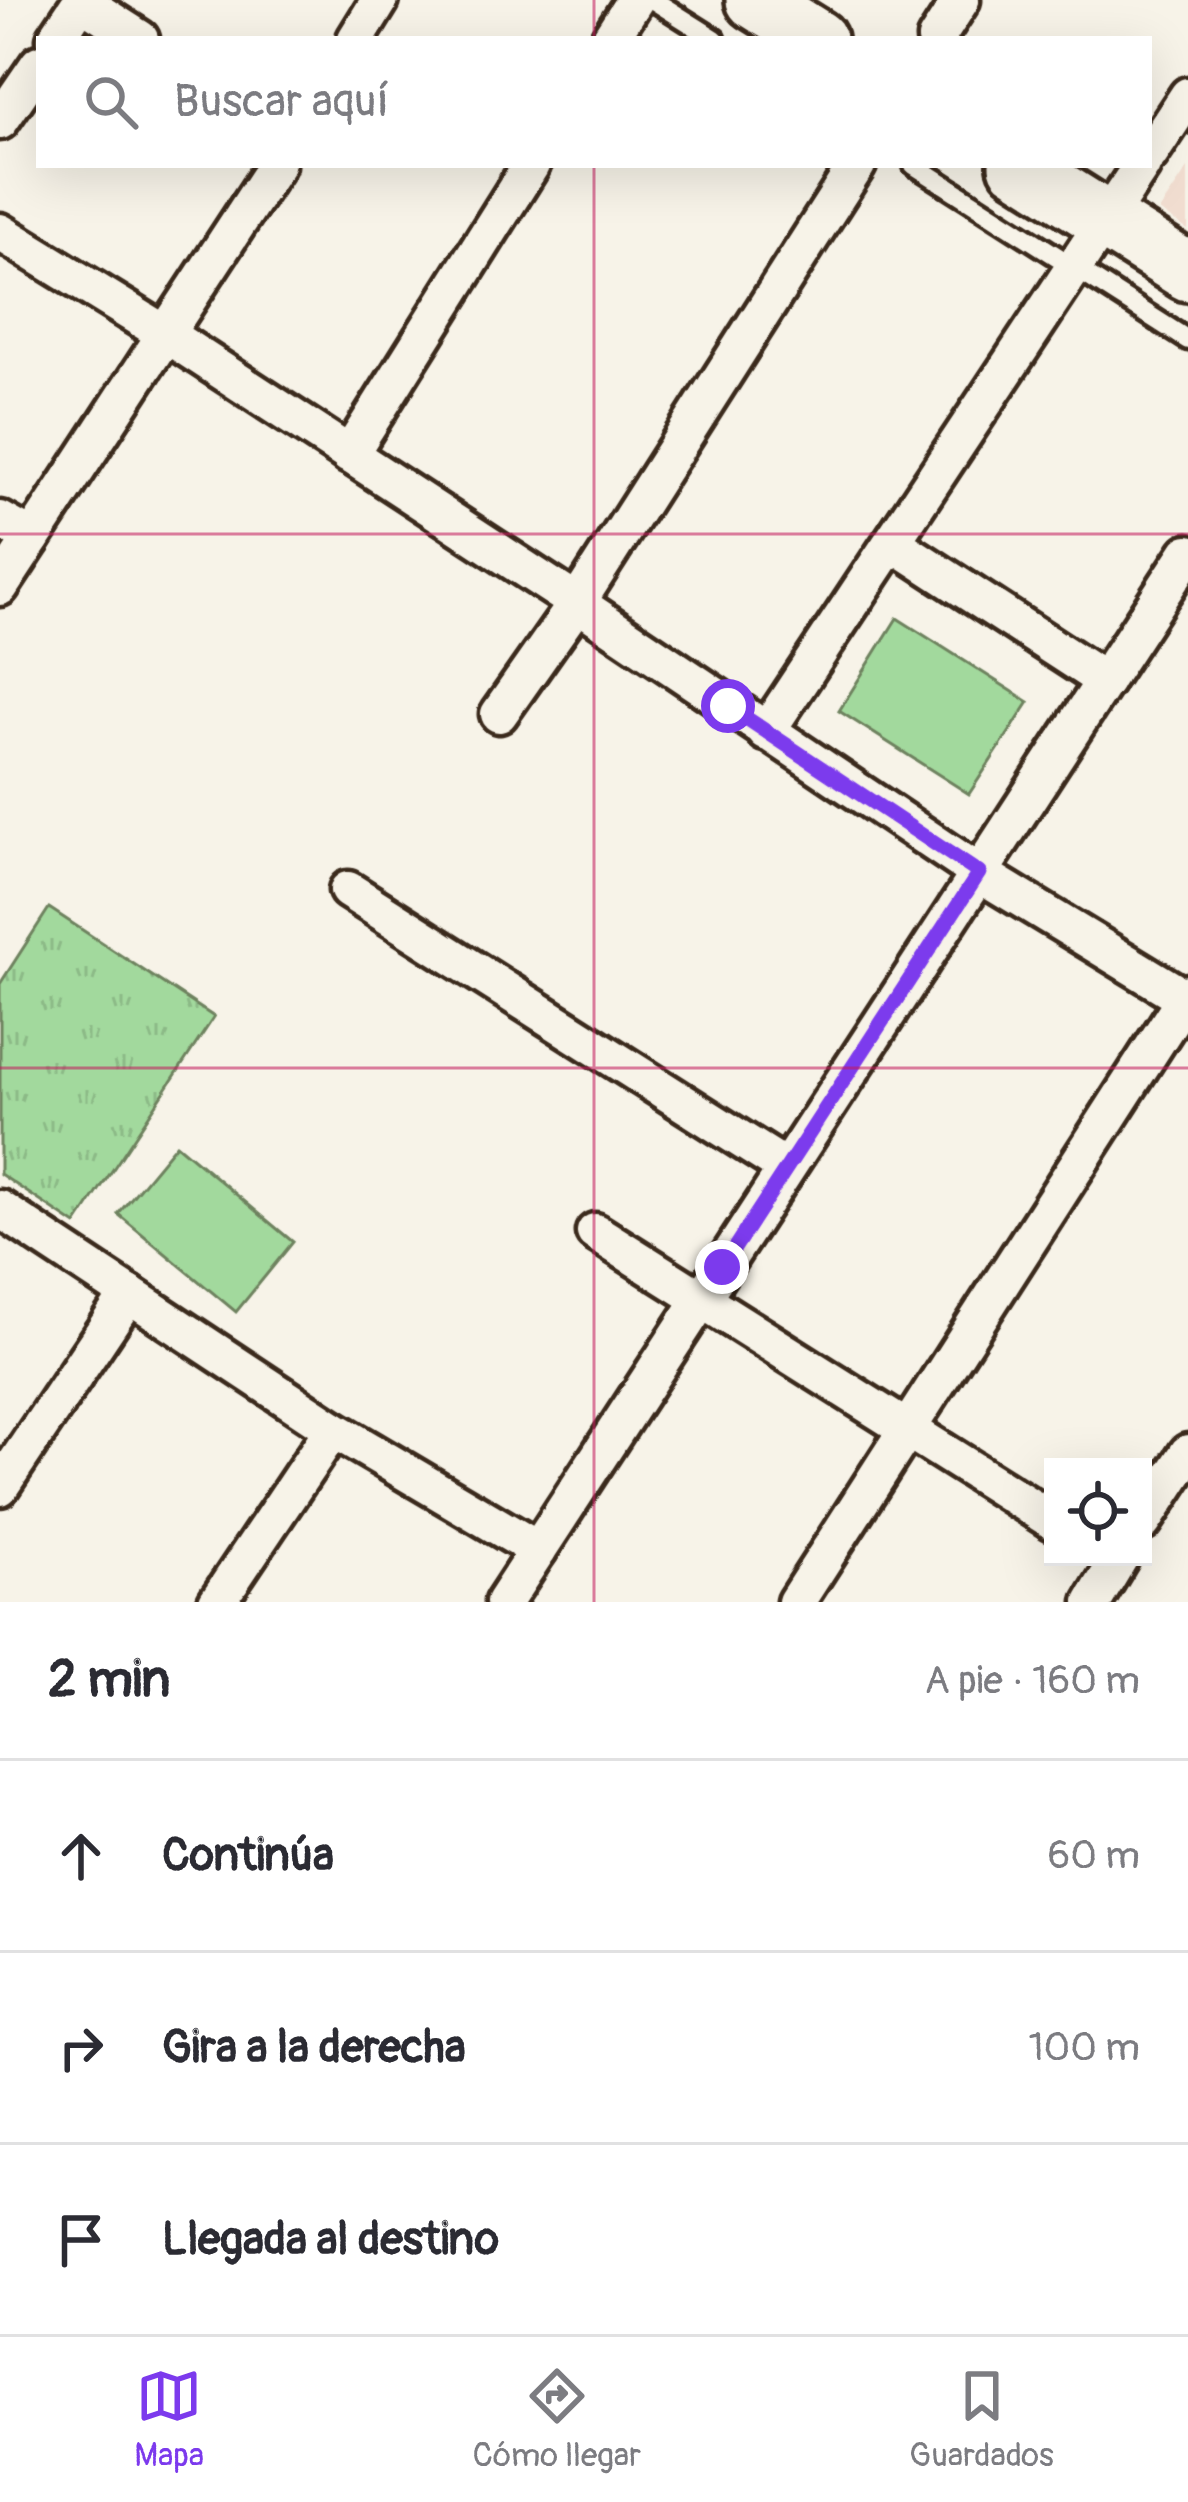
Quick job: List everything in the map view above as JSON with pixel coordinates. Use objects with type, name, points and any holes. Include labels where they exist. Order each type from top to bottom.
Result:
[{"type":"main road","points":[[755,0],[812,36]]},
{"type":"main road","points":[[1023,168],[1188,272]]},
{"type":"street","points":[[58,36],[82,0],[136,36]]},
{"type":"street","points":[[358,36],[380,0]]},
{"type":"street","points":[[612,36],[635,0]]},
{"type":"street","points":[[938,36],[961,0]]},
{"type":"street","points":[[0,122],[36,68]]},
{"type":"street","points":[[1152,150],[1188,96]]},
{"type":"street","points":[[0,587],[16,529],[167,335],[274,168]]},
{"type":"street","points":[[349,455],[529,168]]},
{"type":"street","points":[[499,714],[577,603],[855,168]]},
{"type":"street","points":[[766,732],[1140,168]]},
{"type":"street","points":[[0,232],[167,335],[577,603],[979,873],[1187,997],[796,1602]]},
{"type":"street","points":[[893,543],[1105,681]]},
{"type":"street","points":[[504,1602],[1188,553]]},
{"type":"street","points":[[348,890],[786,1168]]},
{"type":"street","points":[[0,1209],[333,1429],[538,1550]]},
{"type":"street","points":[[595,1232],[1044,1515]]},
{"type":"street","points":[[0,1487],[129,1294]]},
{"type":"street","points":[[218,1602],[333,1429]]},
{"type":"street","points":[[1152,1508],[1188,1453]]},
{"type":"street","points":[[1093,1602],[1112,1566]]},
{"type":"lane","points":[[653,0],[710,36]]},
{"type":"lane","points":[[919,168],[1188,340]]},
{"type":"shaded area","points":[[1188,168],[1188,230],[1159,211]]},
{"type":"green space","points":[[897,618],[1029,702],[969,794],[839,711]]},
{"type":"green space","points":[[49,908],[214,1017],[76,1225],[0,1174],[0,984]]},
{"type":"green space","points":[[176,1144],[293,1242],[236,1312],[118,1214]]},
{"type":"route","points":[[722,1267],[979,873],[728,706]]}]
